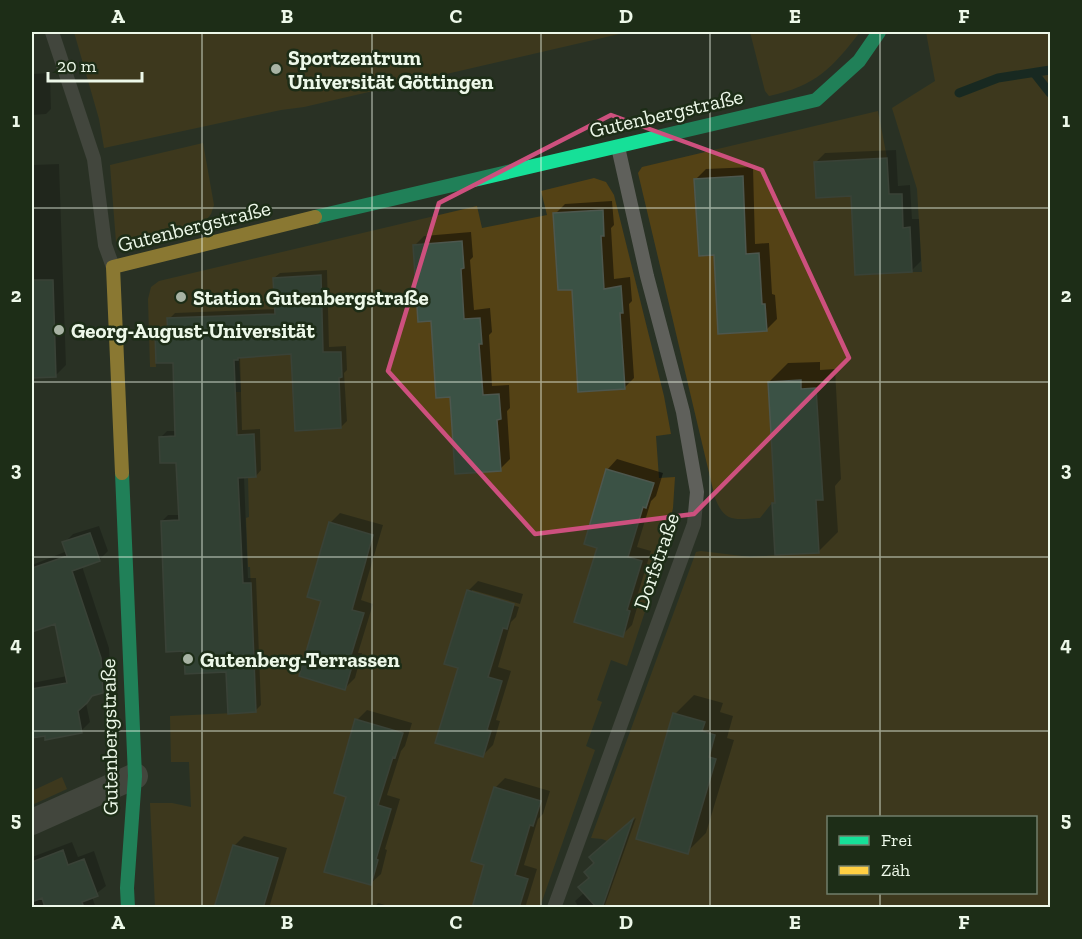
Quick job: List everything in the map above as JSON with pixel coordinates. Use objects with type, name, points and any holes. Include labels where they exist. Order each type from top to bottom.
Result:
[{"type":"street","name":"Gutenbergstraße","points":[[128,908],[127,888],[135,776],[113,267],[816,100],[860,61],[879,32]]},
{"type":"street","points":[[32,822],[135,776]]},
{"type":"lane","points":[[52,32],[94,159],[105,245],[113,267]]},
{"type":"lane","name":"Dorfstraße","points":[[554,908],[694,524],[697,492],[683,412],[647,276],[618,147]]},
{"type":"highlighted area","points":[[611,115],[762,170],[849,358],[694,514],[535,534],[388,371],[439,203]]},
{"type":"shaded area","name":"Sportzentrum Universität Göttingen","points":[[74,32],[628,32],[304,107],[104,148],[99,119]]},
{"type":"shaded area","points":[[750,32],[860,32],[841,56],[822,74],[799,87],[769,96],[765,91]]},
{"type":"shaded area","points":[[926,32],[1050,32],[1050,907],[602,907],[623,847],[602,839],[591,838],[696,552],[750,557],[819,552],[816,500],[772,503],[760,518],[738,519],[727,516],[715,498],[638,173],[642,167],[878,111],[887,158],[838,161],[840,196],[902,194],[903,227],[910,227],[912,272],[922,272],[917,189],[892,108],[935,81]]},
{"type":"shaded area","points":[[203,143],[214,205],[204,223],[116,242],[110,165]]},
{"type":"shaded area","points":[[594,178],[606,182],[614,195],[664,396],[671,434],[656,436],[659,478],[675,477],[673,508],[662,560],[627,666],[611,660],[597,700],[602,702],[586,746],[595,750],[540,907],[155,907],[150,803],[172,803],[191,807],[189,762],[171,762],[170,716],[256,712],[246,518],[249,517],[248,477],[256,477],[254,434],[237,435],[235,392],[241,392],[236,315],[168,318],[168,333],[155,333],[156,367],[150,367],[148,299],[151,287],[159,281],[477,206],[482,228],[547,215],[541,191]]},
{"type":"shaded area","points":[[62,777],[67,789],[32,805],[32,791]]},
{"type":"building","points":[[887,158],[889,194],[902,194],[903,228],[910,227],[912,272],[855,275],[851,196],[816,198],[814,162]]},
{"type":"building","points":[[743,176],[746,254],[759,253],[762,304],[765,304],[767,331],[718,334],[714,255],[699,256],[694,179]]},
{"type":"building","points":[[603,210],[604,236],[601,236],[604,289],[621,286],[623,313],[620,313],[625,389],[578,392],[572,290],[558,290],[553,213]]},
{"type":"building","points":[[462,241],[464,319],[480,318],[482,344],[479,344],[483,395],[499,394],[501,419],[497,420],[501,471],[455,474],[450,397],[436,398],[431,321],[418,322],[413,245]]},
{"type":"building","points":[[321,275],[323,352],[341,352],[342,377],[339,378],[341,428],[295,431],[291,354],[234,360],[237,435],[254,434],[256,477],[238,478],[243,583],[251,583],[256,712],[228,714],[226,672],[185,674],[184,651],[166,652],[161,521],[179,520],[176,463],[160,463],[159,437],[175,436],[173,363],[156,363],[155,333],[168,333],[167,318],[275,314],[273,278]]},
{"type":"building","points":[[32,280],[53,280],[56,377],[32,378]]},
{"type":"building","points":[[801,380],[801,389],[816,388],[823,500],[816,500],[819,553],[775,555],[772,503],[775,503],[768,382]]},
{"type":"building","points":[[606,469],[654,483],[646,508],[643,507],[628,557],[642,561],[627,610],[630,611],[623,637],[574,622],[597,548],[584,544]]},
{"type":"building","points":[[329,522],[373,535],[352,610],[364,613],[349,662],[353,663],[345,690],[299,676],[321,601],[307,597]]},
{"type":"building","points":[[90,533],[100,561],[72,571],[101,658],[103,693],[92,696],[78,711],[82,733],[45,740],[45,736],[32,738],[32,689],[67,683],[55,624],[32,632],[32,568],[67,556],[62,542]]},
{"type":"building","points":[[467,590],[514,604],[507,629],[503,628],[488,677],[502,681],[487,730],[491,731],[483,757],[435,743],[458,668],[444,664]]},
{"type":"building","points":[[673,713],[705,722],[702,731],[715,735],[709,757],[716,759],[688,854],[636,839]]},
{"type":"building","points":[[355,719],[403,733],[378,805],[391,809],[371,885],[324,872],[346,797],[334,793]]},
{"type":"building","points":[[494,787],[541,801],[533,826],[530,825],[515,875],[528,879],[519,908],[472,908],[484,865],[471,861]]},
{"type":"building","points":[[633,819],[602,908],[597,908],[578,887],[589,878],[584,872],[594,863],[589,857]]},
{"type":"building","points":[[233,845],[278,858],[263,908],[214,908]]},
{"type":"building","points":[[63,850],[68,865],[84,859],[98,896],[82,902],[84,908],[45,908],[42,898],[32,902],[32,862]]},
{"type":"waterway","points":[[959,93],[998,78],[1050,70]]},
{"type":"waterway","points":[[1035,74],[1050,93]]},
{"type":"traffic: fast","points":[[315,217],[816,100],[859,61],[879,32]]},
{"type":"traffic: fast","points":[[122,473],[135,776],[127,888],[128,908]]},
{"type":"traffic: slow","points":[[122,473],[113,267],[315,217]]},
{"type":"place","name":"Sportzentrum Universität Göttingen","points":[[276,69]]},
{"type":"place","name":"Station Gutenbergstraße","points":[[181,297]]},
{"type":"place","name":"Georg-August-Universität","points":[[59,330]]},
{"type":"place","name":"Gutenberg-Terrassen","points":[[188,659]]}]
